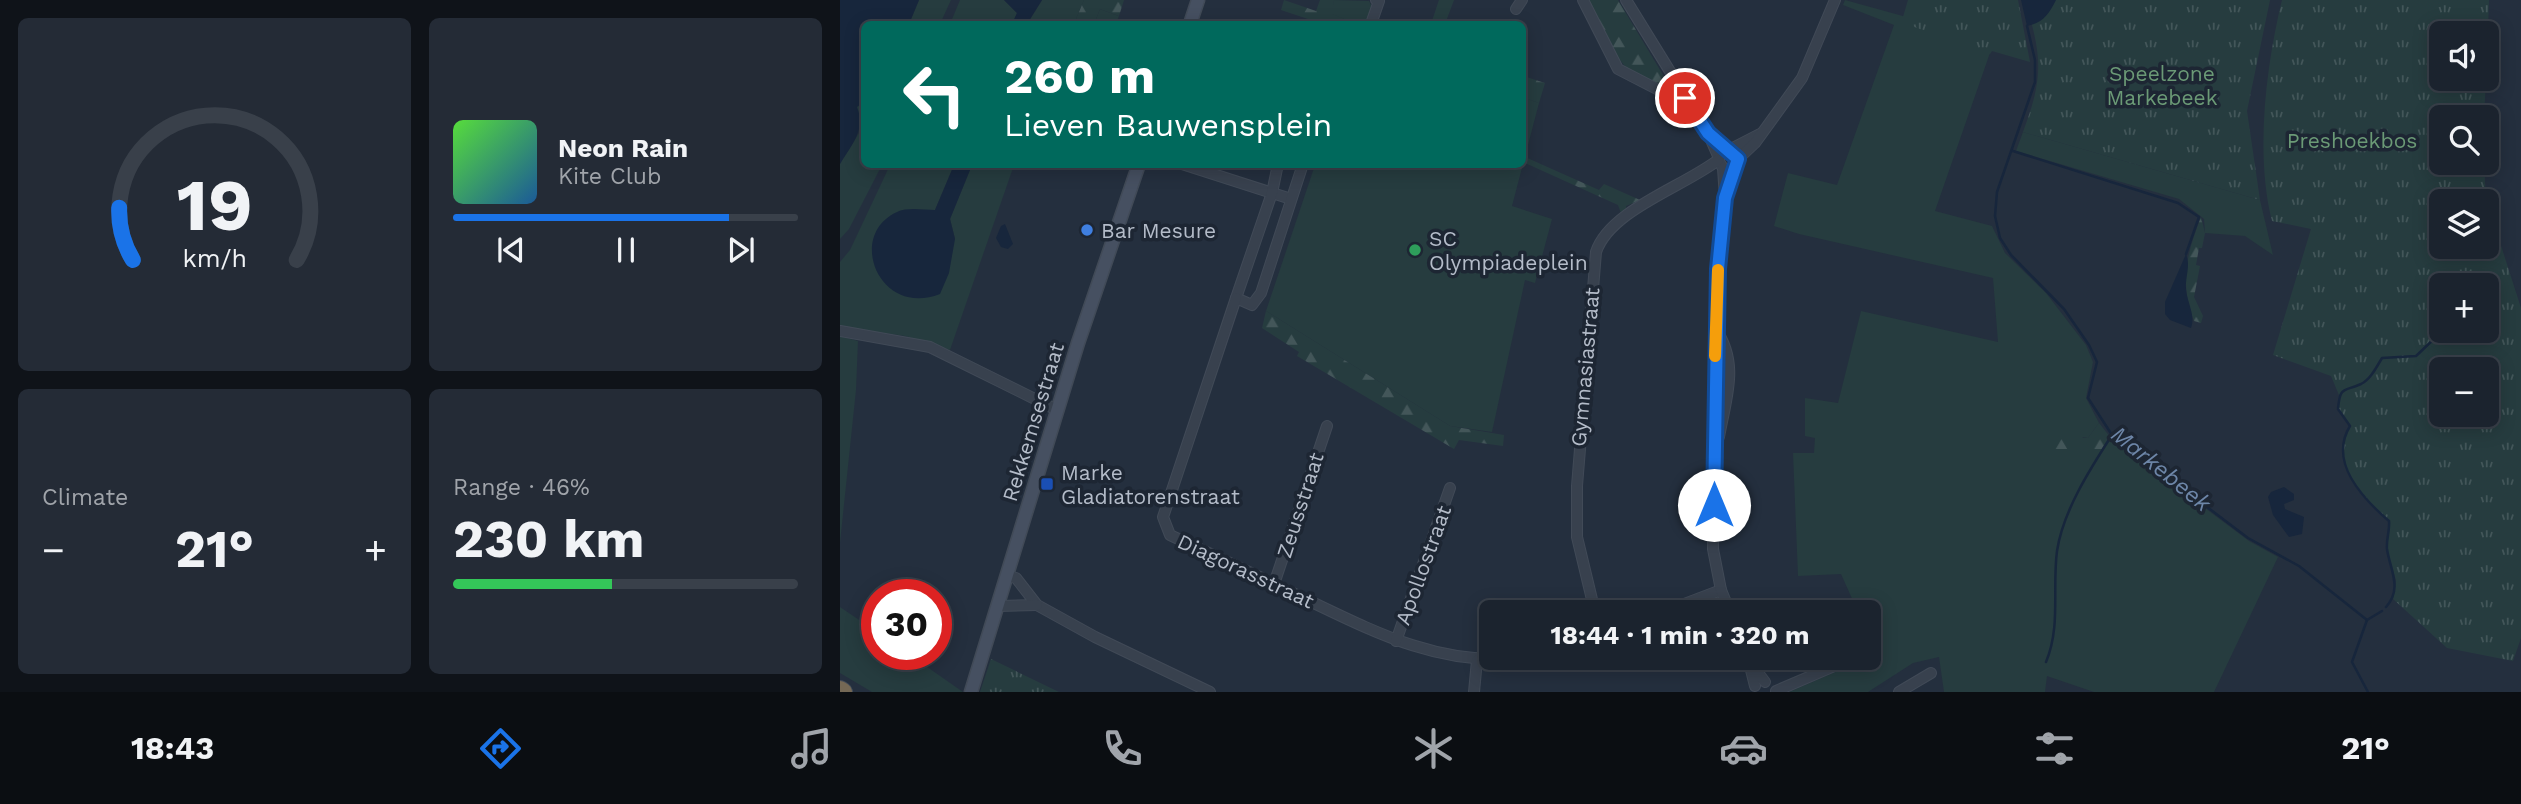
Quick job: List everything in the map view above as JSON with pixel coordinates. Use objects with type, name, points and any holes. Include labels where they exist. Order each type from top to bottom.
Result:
[{"type":"street","points":[[1190,21],[1198,0]]},
{"type":"street","points":[[1372,21],[1379,1],[1376,0]]},
{"type":"street","points":[[1583,0],[1618,69],[1680,102],[1685,98]]},
{"type":"street","points":[[1626,0],[1708,133],[1720,163],[1725,198],[1715,328],[1713,549],[1725,600]]},
{"type":"street","points":[[1725,198],[1736,164],[1802,78],[1835,0]]},
{"type":"street","points":[[1708,133],[1728,150],[1736,164]]},
{"type":"street","points":[[1720,163],[1728,150],[1760,134]]},
{"type":"street","points":[[1720,163],[1736,164]]},
{"type":"street","name":"Gymnasiastraat","points":[[1592,600],[1577,537],[1577,486],[1596,252],[1602,237],[1616,222],[1700,175],[1713,173],[1720,163]]},
{"type":"street","name":"Rekkemsestraat","points":[[971,692],[1057,410],[1138,168]]},
{"type":"street","points":[[1194,168],[1291,199]]},
{"type":"street","name":"Diagorasstraat","points":[[1277,168],[1272,193],[1163,517],[1170,535],[1396,641],[1417,649],[1478,660]]},
{"type":"street","points":[[1236,298],[1252,305],[1257,301],[1302,168]]},
{"type":"street","points":[[1714,461],[1730,385],[1731,361],[1726,343],[1715,328]]},
{"type":"street","points":[[840,331],[930,347],[1057,410]]},
{"type":"street","name":"Zeusstraat","points":[[1274,584],[1327,426]]},
{"type":"street","name":"Apollostraat","points":[[1396,641],[1450,488]]},
{"type":"street","points":[[1007,576],[1016,578],[1037,604],[1095,637],[1210,692]]},
{"type":"street","points":[[1694,600],[1721,590]]},
{"type":"street","points":[[999,606],[1006,608],[1037,604]]},
{"type":"street","points":[[1474,692],[1478,660]]},
{"type":"street","points":[[1752,670],[1758,687],[1776,691],[1825,670]]},
{"type":"street","points":[[1899,692],[1931,673]]},
{"type":"green space","points":[[919,0],[951,0],[941,21],[910,21]]},
{"type":"green space","points":[[960,0],[1004,0],[1017,13],[1013,21],[951,21]]},
{"type":"green space","points":[[1042,0],[1084,0],[1075,21],[1029,21]]},
{"type":"green space","points":[[1084,0],[1124,0],[1119,16],[1100,9],[1095,21],[1075,21]]},
{"type":"green space","points":[[1284,0],[1316,11],[1320,0],[1334,0],[1332,14],[1350,21],[1314,21],[1281,10]]},
{"type":"green space","points":[[1334,0],[1369,1],[1373,8],[1369,21],[1349,21],[1331,14]]},
{"type":"green space","points":[[1439,0],[1454,0],[1446,21],[1432,21]]},
{"type":"green space","points":[[1586,0],[1618,0],[1672,90],[1667,92],[1627,69],[1613,51]]},
{"type":"green space","points":[[1845,0],[1910,18],[1991,50],[1935,211],[1992,226],[2005,253],[2046,293],[2086,345],[2093,362],[2086,398],[2099,423],[2088,438],[2082,437],[2102,449],[2110,437],[2249,541],[2278,557],[2214,692],[2094,692],[2047,676],[2045,692],[1944,692],[1939,657],[1913,663],[1868,692],[1789,692],[1840,670],[1881,670],[1881,600],[1853,600],[1841,574],[1798,576],[1793,453],[1814,453],[1815,438],[1805,436],[1805,398],[1838,403],[1861,311],[1998,342],[1993,278],[1774,226],[1788,173],[1837,185],[1894,25],[1843,5]]},
{"type":"green space","points":[[1908,0],[2018,0],[2030,62],[1992,51],[1990,54],[1906,24],[1903,17]]},
{"type":"green space","name":"Speelzone Markebeek","points":[[2025,0],[2270,0],[2247,111],[2260,200],[2023,132],[2035,96],[2038,66],[2035,37]]},
{"type":"green space","name":"Preshoekbos","points":[[2282,0],[2489,0],[2488,21],[2429,21],[2429,91],[2485,91],[2485,105],[2429,105],[2429,175],[2485,175],[2485,189],[2429,189],[2429,259],[2499,259],[2499,239],[2521,308],[2521,638],[2513,661],[2447,648],[2393,599],[2396,580],[2386,546],[2389,521],[2368,502],[2346,466],[2344,439],[2350,426],[2338,409],[2339,395],[2331,376],[2273,355],[2311,229],[2272,221],[2267,195],[2263,139],[2271,53]]},
{"type":"green space","points":[[1100,9],[1119,16],[1117,21],[1095,21]]},
{"type":"green space","points":[[1526,77],[1545,83],[1539,103],[1526,98]]},
{"type":"green space","name":"SC Olympiadeplein","points":[[1526,98],[1539,103],[1526,153]]},
{"type":"green space","points":[[861,104],[861,168],[880,168],[849,229],[840,239],[840,164],[859,133],[857,107]]},
{"type":"green space","points":[[2023,132],[2260,200],[2273,255],[2245,236],[2205,233],[2204,219],[2179,199],[2016,151]]},
{"type":"green space","points":[[1526,157],[1599,190],[1604,184],[1640,200],[1626,206],[1626,212],[1621,213],[1618,205],[1526,163]]},
{"type":"green space","points":[[889,168],[953,168],[935,210],[898,211],[955,239],[950,219],[971,168],[1013,168],[950,350],[905,336],[840,327],[840,262],[850,250]]},
{"type":"green space","name":"SC Olympiadeplein","points":[[1314,168],[1522,168],[1512,206],[1552,219],[1535,283],[1525,280],[1492,432],[1450,426],[1266,311]]},
{"type":"green space","points":[[2201,217],[2205,233],[2196,265],[2200,266],[2194,297],[2203,316],[2201,323],[2194,321],[2189,307],[2186,280],[2189,255]]},
{"type":"green space","points":[[1266,311],[1450,426],[1504,435],[1503,446],[1459,440],[1454,449],[1297,356],[1299,352],[1262,328]]},
{"type":"green space","points":[[840,336],[858,341],[856,390],[840,543]]},
{"type":"green space","points":[[2099,423],[2110,437],[2102,449],[2047,449],[2045,437],[2088,438]]},
{"type":"green space","points":[[840,607],[861,621],[861,670],[931,670],[963,692],[872,692],[840,673]]},
{"type":"green space","points":[[991,659],[1059,692],[980,692]]},
{"type":"water","points":[[840,0],[919,0],[910,21],[861,21],[861,104],[857,107],[859,130],[840,164]]},
{"type":"water","points":[[1004,0],[1042,0],[1029,21],[1013,21],[1017,13]]},
{"type":"water","points":[[2021,0],[2056,0],[2045,17],[2027,26]]},
{"type":"water","points":[[953,168],[971,168],[950,219],[955,239],[949,273],[940,294],[919,298],[900,295],[886,285],[876,271],[872,254],[874,238],[882,223],[901,210],[935,210]]},
{"type":"water","points":[[1005,224],[1013,244],[1008,249],[1001,247],[996,238],[1001,226]]},
{"type":"water","points":[[2186,254],[2186,289],[2192,314],[2191,328],[2170,320],[2165,314],[2165,302]]},
{"type":"water","points":[[2284,487],[2294,494],[2294,500],[2284,504],[2285,509],[2304,517],[2302,534],[2289,537],[2273,515],[2268,497],[2271,492]]},
{"type":"waterway","name":"Markebeek","points":[[2027,26],[2035,60],[2035,82],[1997,192],[1995,216],[2000,238],[2011,255],[2064,309],[2089,345],[2097,362],[2088,398],[2112,435],[2248,538],[2299,566],[2367,620],[2352,662],[2368,692]]},
{"type":"waterway","points":[[2013,151],[2178,203],[2199,217],[2186,254]]},
{"type":"waterway","points":[[2386,607],[2395,586],[2387,549],[2389,521],[2368,502],[2351,478],[2343,453],[2344,439],[2350,426],[2338,409],[2341,393],[2368,379],[2382,358],[2416,356],[2430,343]]},
{"type":"waterway","points":[[2046,662],[2053,635],[2060,536],[2078,491],[2112,435]]},
{"type":"waterway","points":[[2367,620],[2382,611]]},
{"type":"slow traffic","points":[[1715,356],[1718,270]]},
{"type":"place","name":"Bar Mesure","points":[[1087,230]]},
{"type":"place","name":"SC Olympiadeplein","points":[[1415,250]]},
{"type":"place","name":"Marke Gladiatorenstraat","points":[[1047,484]]},
{"type":"route","points":[[1685,98],[1708,133],[1737,155],[1738,159],[1725,198],[1718,269],[1714,505]]}]
